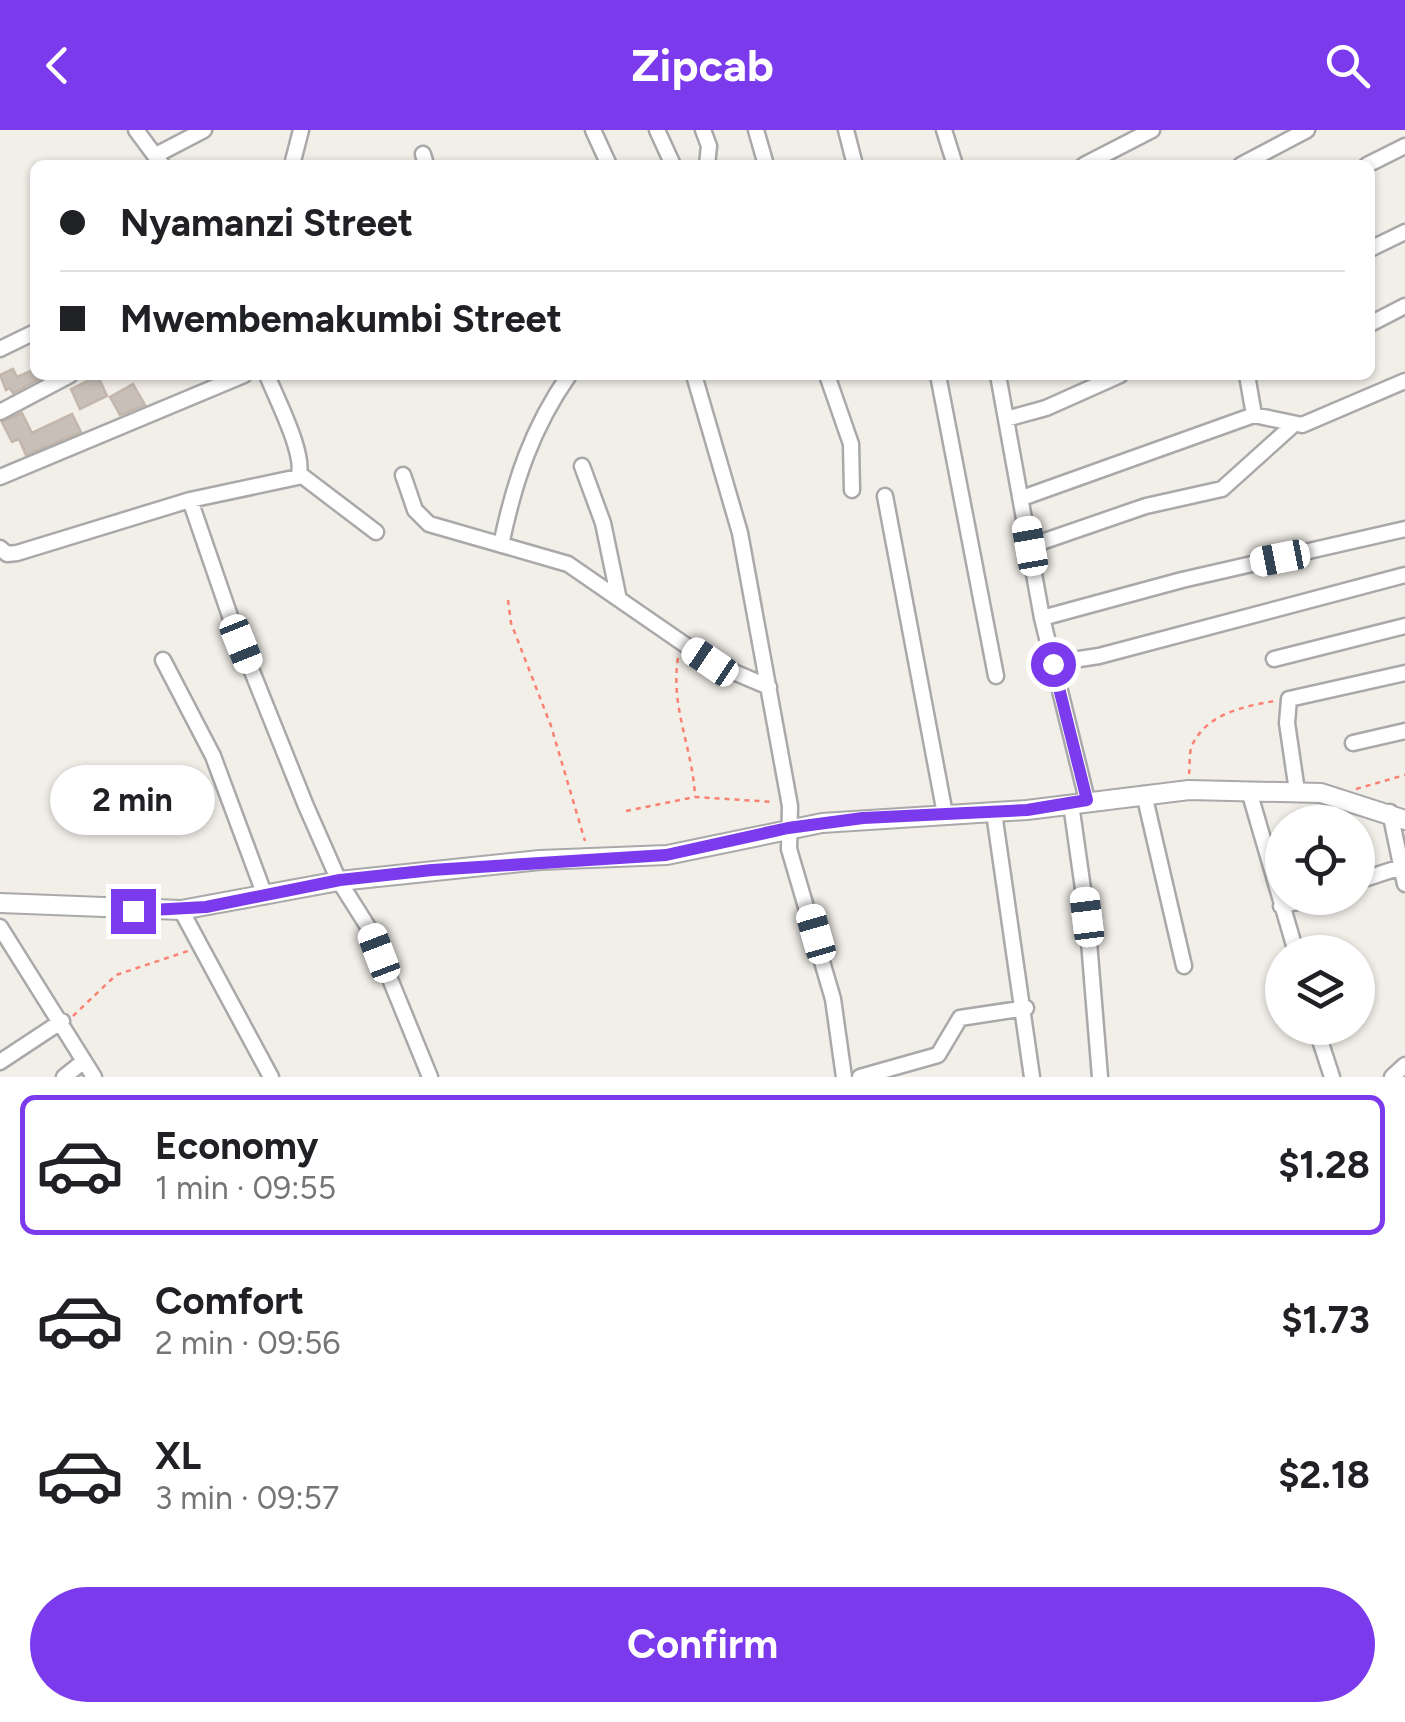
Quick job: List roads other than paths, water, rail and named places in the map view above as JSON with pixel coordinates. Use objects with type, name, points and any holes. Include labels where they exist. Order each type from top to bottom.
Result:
[{"type":"street","points":[[136,130],[159,160],[204,130]]},
{"type":"street","points":[[288,160],[300,130]]},
{"type":"street","points":[[593,130],[607,160]]},
{"type":"street","points":[[657,130],[671,160]]},
{"type":"street","points":[[704,130],[709,146],[708,160]]},
{"type":"street","points":[[756,130],[765,160]]},
{"type":"street","points":[[846,130],[855,160]]},
{"type":"street","points":[[944,130],[953,160]]},
{"type":"street","points":[[1094,160],[1152,130]]},
{"type":"street","points":[[1250,160],[1307,130]]},
{"type":"street","points":[[1375,161],[1405,146]]},
{"type":"street","points":[[1375,247],[1405,232]]},
{"type":"street","points":[[1375,321],[1405,306]]},
{"type":"street","points":[[0,349],[30,334]]},
{"type":"street","points":[[0,412],[61,380]]},
{"type":"street","points":[[0,477],[232,380]]},
{"type":"street","points":[[269,380],[296,449],[301,475],[376,532]]},
{"type":"street","points":[[500,545],[521,462],[544,411],[566,380]]},
{"type":"street","points":[[695,380],[740,533],[790,806],[789,850],[832,999],[844,1077]]},
{"type":"street","points":[[829,380],[850,444],[852,490]]},
{"type":"street","points":[[939,380],[996,676]]},
{"type":"street","points":[[999,380],[1079,802],[1100,1077]]},
{"type":"street","points":[[1006,419],[1046,408],[1109,380]]},
{"type":"street","points":[[1249,380],[1254,415]]},
{"type":"street","points":[[1030,546],[1146,506],[1222,488],[1292,426],[1320,419],[1405,380]]},
{"type":"street","points":[[1022,498],[1254,415],[1292,426]]},
{"type":"street","points":[[582,466],[602,523],[618,595]]},
{"type":"street","points":[[0,548],[7,554],[17,552],[190,500],[301,475]]},
{"type":"street","points":[[403,476],[420,519],[444,530],[568,564],[710,662],[769,687]]},
{"type":"street","points":[[885,496],[945,814]]},
{"type":"street","points":[[190,500],[238,636],[340,880],[370,930],[430,1077]]},
{"type":"street","points":[[1042,618],[1182,580],[1405,529]]},
{"type":"street","points":[[1053,664],[1118,651],[1405,575]]},
{"type":"street","points":[[1274,659],[1405,626]]},
{"type":"street","points":[[163,660],[213,756],[264,896]]},
{"type":"street","points":[[1296,791],[1289,700],[1405,673]]},
{"type":"street","points":[[1352,742],[1405,730]]},
{"type":"street","points":[[0,903],[182,910],[340,880],[588,857],[666,855],[788,828],[994,813],[1189,790],[1296,791],[1352,800],[1398,816],[1405,884]]},
{"type":"street","points":[[1249,791],[1265,848]]},
{"type":"street","points":[[1144,794],[1184,966]]},
{"type":"street","points":[[994,813],[1026,1008],[1032,1077]]},
{"type":"street","points":[[1375,875],[1401,867]]},
{"type":"street","points":[[182,910],[271,1077]]},
{"type":"street","points":[[0,927],[94,1077]]},
{"type":"street","points":[[860,1077],[938,1055],[960,1018],[1026,1008]]},
{"type":"street","points":[[0,1062],[61,1019]]},
{"type":"street","points":[[1322,1045],[1332,1077]]},
{"type":"street","points":[[64,1077],[84,1061]]},
{"type":"street","points":[[1392,1077],[1405,1066]]}]
